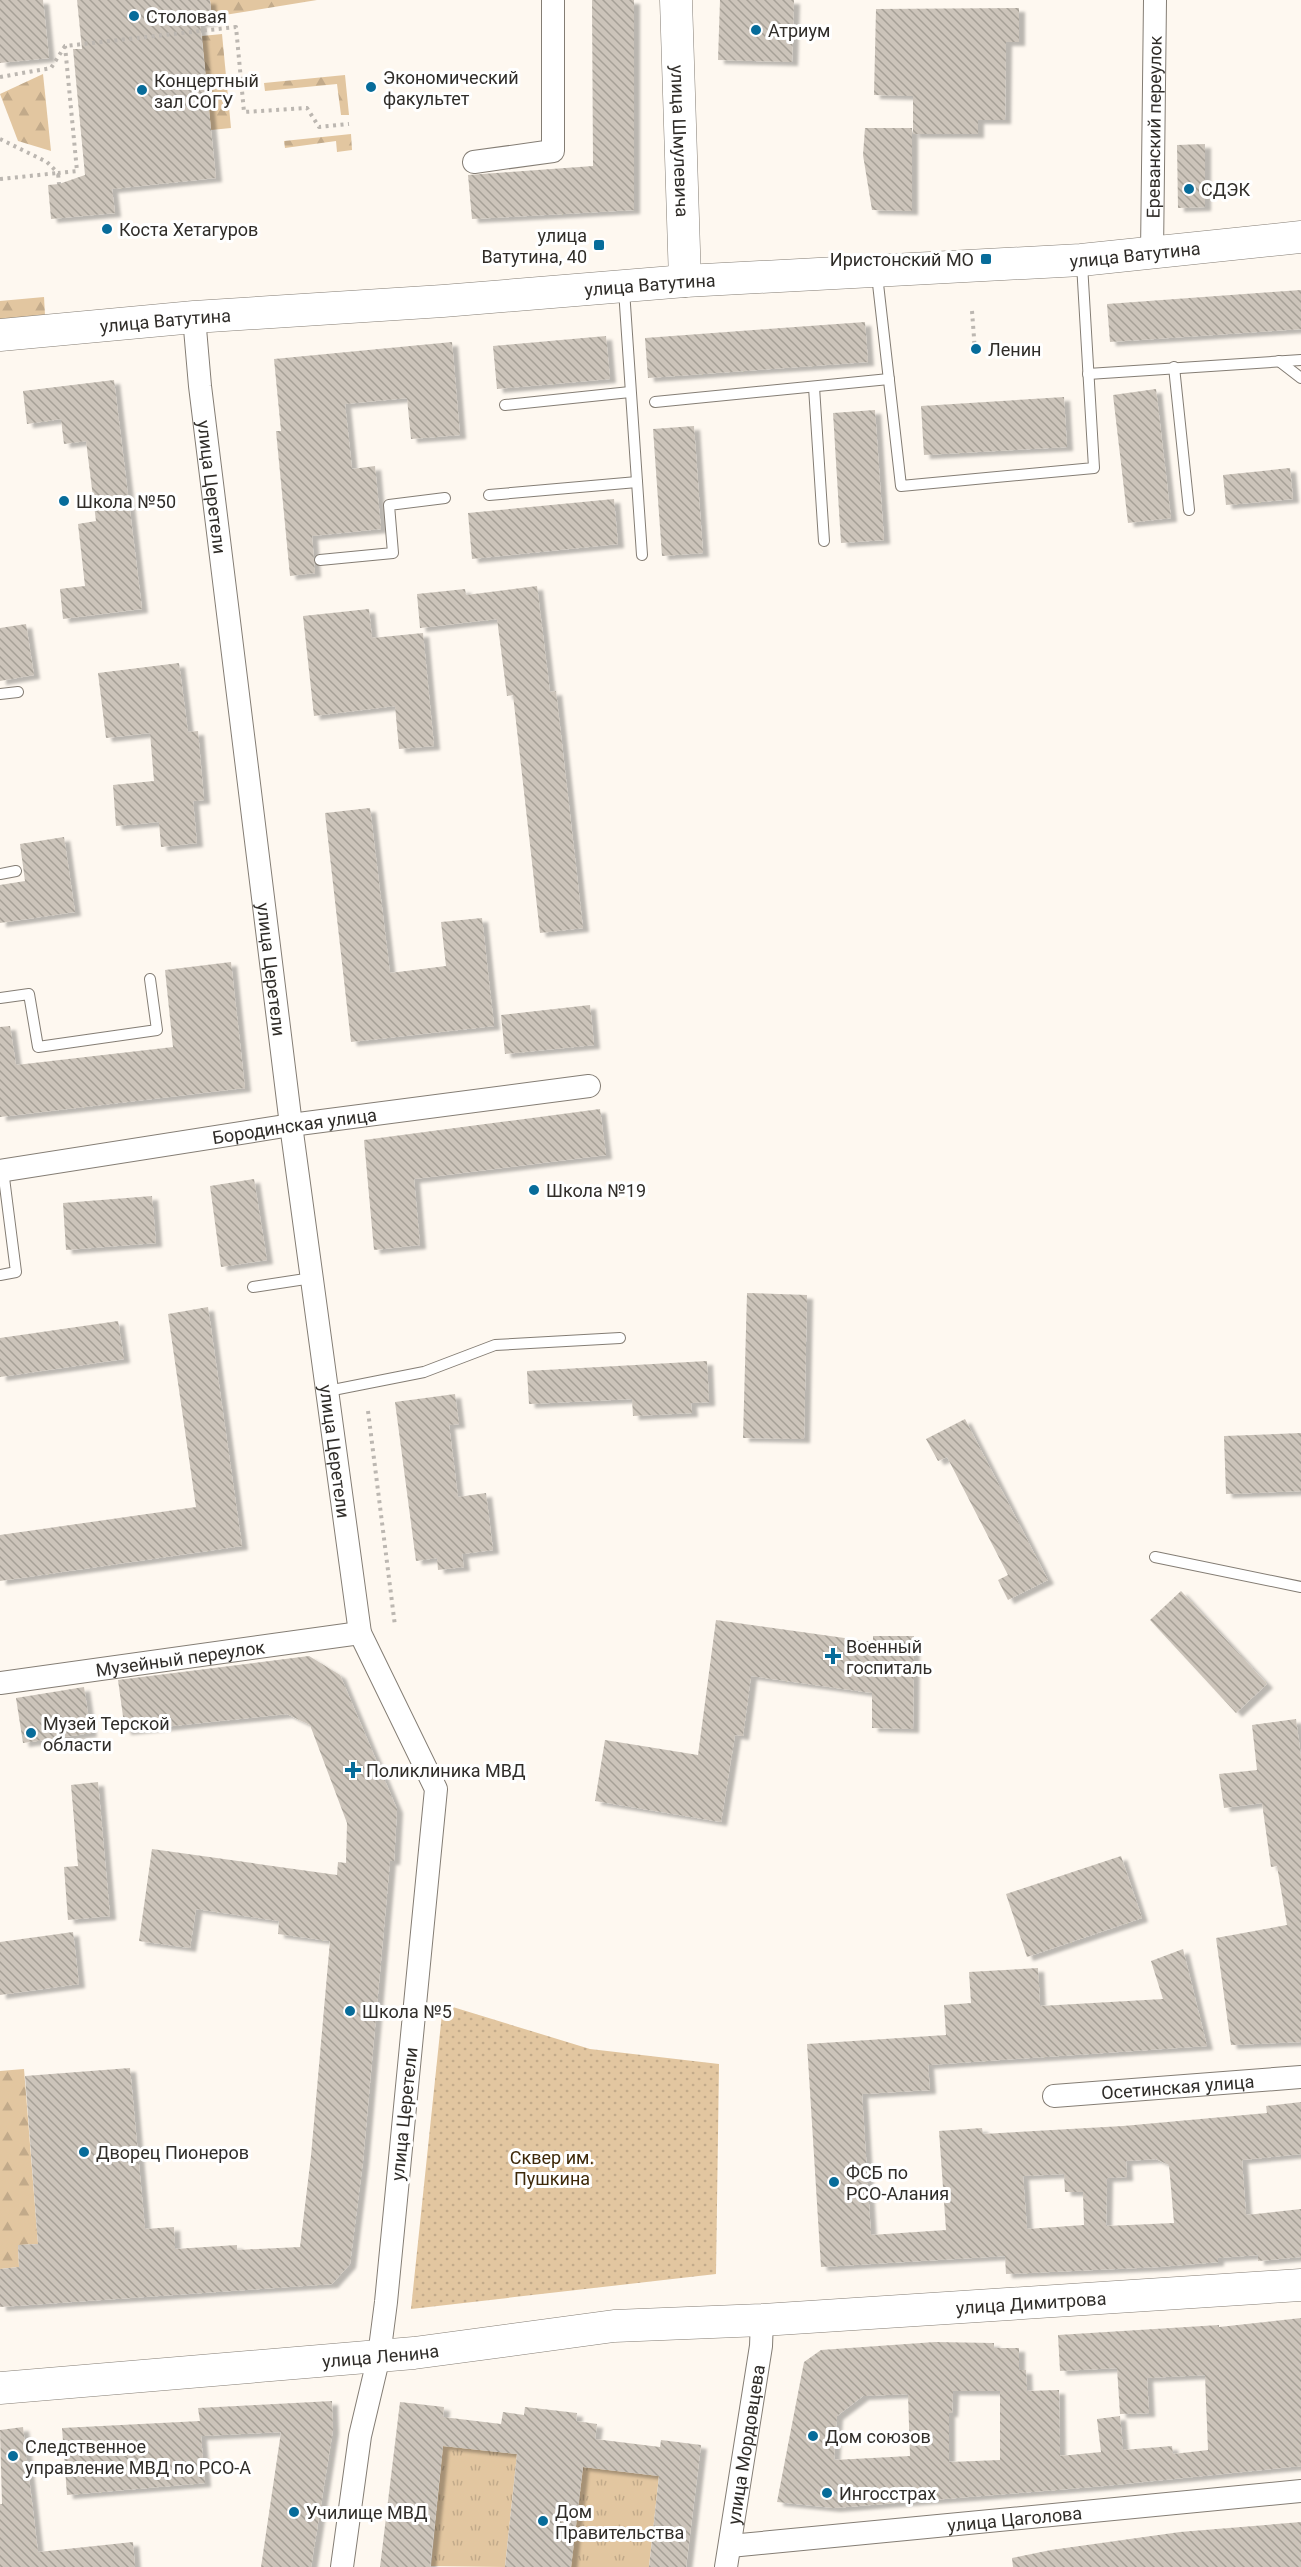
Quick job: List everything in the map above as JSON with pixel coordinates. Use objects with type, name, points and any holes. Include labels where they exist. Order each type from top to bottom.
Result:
[{"type":"main road","name":"улица Шмулевича","points":[[676,0],[685,281]]},
{"type":"main road","name":"улица Ватутина","points":[[0,334],[194,317],[685,281],[1081,260],[1301,237]]},
{"type":"main road","name":"улица Димитрова","points":[[762,2319],[1301,2284]]},
{"type":"main road","name":"улица Ленина","points":[[0,2388],[414,2353],[614,2326],[762,2319]]},
{"type":"street","points":[[474,162],[553,151],[553,0]]},
{"type":"street","name":"Ереванский переулок","points":[[1152,253],[1155,0]]},
{"type":"street","name":"улица Церетели","points":[[194,317],[200,386],[291,1125],[360,1633],[436,1789],[379,2356],[360,2436],[342,2567]]},
{"type":"street","name":"Бородинская улица","points":[[1,1170],[291,1125],[589,1086]]},
{"type":"street","name":"Музейный переулок","points":[[0,1683],[360,1633]]},
{"type":"street","name":"Осетинская улица","points":[[1054,2096],[1301,2077]]},
{"type":"street","name":"улица Мордовцева","points":[[728,2556],[762,2346],[762,2319]]},
{"type":"street","name":"улица Цаголова","points":[[728,2556],[1301,2491]]},
{"type":"lane","points":[[876,271],[901,486],[1094,468],[1081,260]]},
{"type":"lane","points":[[623,286],[642,555]]},
{"type":"lane","points":[[1088,374],[1301,360]]},
{"type":"lane","points":[[1278,361],[1301,378]]},
{"type":"lane","points":[[1174,367],[1189,510]]},
{"type":"lane","points":[[656,402],[889,379]]},
{"type":"lane","points":[[814,387],[824,541]]},
{"type":"lane","points":[[505,405],[630,392]]},
{"type":"lane","points":[[489,495],[637,482]]},
{"type":"lane","points":[[320,560],[393,553],[389,505],[445,498]]},
{"type":"lane","points":[[0,694],[18,692]]},
{"type":"lane","points":[[0,874],[16,871]]},
{"type":"lane","points":[[0,998],[29,994],[38,1047],[157,1030],[150,979]]},
{"type":"lane","points":[[0,1275],[16,1272],[1,1170]]},
{"type":"lane","points":[[253,1287],[312,1278]]},
{"type":"lane","points":[[328,1391],[424,1372],[495,1345],[620,1338]]},
{"type":"lane","points":[[1155,1557],[1301,1587]]},
{"type":"path","points":[[65,46],[236,27],[244,112],[307,108],[319,127],[350,124]]},
{"type":"path","points":[[0,77],[51,68],[65,46]]},
{"type":"path","points":[[0,179],[77,171],[65,46]]},
{"type":"path","points":[[0,139],[47,162],[58,173],[59,184]]},
{"type":"path","points":[[972,311],[975,351]]},
{"type":"path","points":[[368,1411],[395,1626]]},
{"type":"green space","points":[[210,0],[317,0],[212,17]]},
{"type":"green space","points":[[222,34],[231,128],[211,130],[202,36]]},
{"type":"green space","points":[[43,74],[51,151],[18,141],[0,94]]},
{"type":"green space","points":[[345,75],[349,115],[341,115],[337,84],[265,91],[264,83]]},
{"type":"green space","points":[[351,134],[352,150],[337,152],[336,141],[285,148],[284,141]]},
{"type":"green space","points":[[44,297],[45,315],[0,320],[0,301]]},
{"type":"green space","name":"Сквер им. Пушкина","points":[[443,2004],[590,2049],[719,2064],[716,2274],[411,2309]]},
{"type":"green space","points":[[24,2069],[38,2244],[18,2245],[19,2267],[0,2269],[0,2071]]},
{"type":"green space","points":[[443,2446],[517,2454],[505,2567],[431,2566]]},
{"type":"green space","points":[[583,2467],[659,2476],[649,2567],[571,2567]]},
{"type":"building","points":[[0,0],[43,0],[49,58],[0,63]]},
{"type":"building","name":"Концертный зал СОГУ","points":[[77,0],[210,0],[212,22],[200,23],[216,178],[112,189],[115,213],[51,219],[48,185],[59,184],[85,175],[73,49],[82,49]]},
{"type":"building","points":[[592,0],[634,0],[634,210],[472,219],[468,175],[593,166]]},
{"type":"building","name":"Атриум","points":[[720,0],[794,0],[792,62],[718,60]]},
{"type":"building","points":[[1019,8],[1019,42],[1006,42],[1005,120],[978,120],[978,134],[913,134],[913,96],[874,95],[876,9]]},
{"type":"building","points":[[865,128],[912,128],[912,211],[872,210],[863,155]]},
{"type":"building","points":[[1205,144],[1205,207],[1178,208],[1177,145]]},
{"type":"building","points":[[1301,290],[1301,329],[1110,342],[1107,304]]},
{"type":"building","points":[[865,322],[868,362],[648,378],[645,338]]},
{"type":"building","points":[[606,336],[610,379],[497,389],[493,346]]},
{"type":"building","points":[[452,342],[460,435],[411,439],[407,398],[345,404],[352,469],[375,466],[381,529],[312,536],[315,573],[290,576],[276,431],[281,431],[274,359]]},
{"type":"building","points":[[114,380],[142,609],[63,619],[60,589],[85,586],[78,524],[96,521],[86,441],[64,444],[61,419],[27,424],[23,391]]},
{"type":"building","points":[[1156,389],[1171,518],[1128,523],[1113,395]]},
{"type":"building","points":[[1064,397],[1067,447],[924,455],[921,406]]},
{"type":"building","points":[[875,410],[884,540],[841,543],[833,413]]},
{"type":"building","points":[[694,426],[703,553],[662,556],[653,429]]},
{"type":"building","points":[[1290,468],[1293,499],[1226,505],[1223,475]]},
{"type":"building","points":[[614,499],[618,544],[472,559],[468,513]]},
{"type":"building","points":[[537,586],[550,692],[556,691],[583,928],[540,933],[513,695],[507,696],[497,619],[420,628],[417,594],[465,589],[466,595]]},
{"type":"building","points":[[369,609],[372,638],[423,633],[434,746],[399,749],[395,706],[314,716],[303,616]]},
{"type":"building","points":[[26,624],[34,675],[0,681],[0,628]]},
{"type":"building","points":[[179,663],[188,732],[198,731],[204,800],[193,801],[197,843],[161,847],[159,822],[116,826],[113,785],[154,781],[150,733],[106,738],[98,673]]},
{"type":"building","points":[[370,808],[390,973],[446,966],[441,922],[482,918],[494,1026],[351,1042],[325,813]]},
{"type":"building","points":[[64,837],[75,912],[0,923],[0,885],[25,881],[20,844]]},
{"type":"building","points":[[231,962],[245,1088],[0,1117],[0,1027],[10,1026],[16,1065],[173,1047],[165,970]]},
{"type":"building","points":[[590,1005],[594,1045],[505,1054],[501,1015]]},
{"type":"building","points":[[600,1109],[606,1155],[414,1179],[420,1245],[374,1250],[364,1140]]},
{"type":"building","points":[[254,1179],[267,1260],[221,1267],[210,1186]]},
{"type":"building","points":[[152,1196],[156,1243],[66,1250],[63,1203]]},
{"type":"building","points":[[747,1293],[807,1295],[804,1439],[743,1438]]},
{"type":"building","points":[[208,1307],[242,1546],[0,1581],[0,1535],[196,1507],[168,1314]]},
{"type":"building","points":[[118,1321],[124,1359],[0,1377],[0,1338]]},
{"type":"building","points":[[707,1361],[709,1402],[691,1403],[692,1413],[633,1416],[632,1399],[529,1404],[527,1371]]},
{"type":"building","points":[[455,1394],[459,1424],[449,1425],[458,1497],[486,1493],[493,1550],[462,1554],[464,1567],[438,1570],[437,1558],[416,1561],[395,1402]]},
{"type":"building","points":[[965,1419],[1048,1580],[1008,1600],[998,1580],[1008,1575],[947,1457],[938,1461],[926,1439]]},
{"type":"building","points":[[1301,1433],[1301,1491],[1226,1494],[1224,1436]]},
{"type":"building","points":[[1181,1591],[1267,1684],[1236,1713],[1150,1620]]},
{"type":"building","points":[[716,1620],[873,1642],[873,1636],[914,1636],[913,1729],[872,1728],[872,1693],[751,1676],[743,1736],[735,1735],[721,1822],[595,1801],[605,1740],[698,1755]]},
{"type":"building","points":[[309,1656],[340,1675],[397,1809],[394,1861],[390,1861],[363,2161],[350,2264],[332,2284],[0,2307],[0,2269],[19,2267],[18,2245],[38,2244],[25,2076],[130,2068],[145,2229],[174,2227],[175,2249],[237,2245],[237,2250],[300,2247],[311,2156],[330,1941],[278,1934],[279,1921],[196,1909],[190,1948],[139,1941],[152,1849],[337,1875],[338,1862],[346,1863],[347,1823],[310,1725],[287,1714],[125,1731],[118,1680]]},
{"type":"building","points":[[84,1687],[91,1733],[23,1743],[16,1698]]},
{"type":"building","points":[[1296,1719],[1301,1757],[1301,2042],[1231,2045],[1216,1938],[1287,1925],[1277,1866],[1271,1867],[1262,1803],[1224,1808],[1219,1774],[1257,1770],[1252,1725]]},
{"type":"building","points":[[98,1782],[110,1916],[68,1920],[64,1867],[78,1866],[71,1785]]},
{"type":"building","points":[[1121,1856],[1142,1918],[1027,1957],[1006,1894]]},
{"type":"building","points":[[73,1932],[79,1984],[0,1995],[0,1942]]},
{"type":"building","points":[[1183,1949],[1207,2046],[928,2065],[930,2090],[862,2094],[871,2235],[946,2230],[939,2131],[982,2128],[983,2134],[1123,2126],[1267,2113],[1266,2106],[1301,2102],[1301,2154],[1242,2160],[1246,2215],[1301,2209],[1301,2257],[1258,2261],[1258,2255],[1218,2258],[1218,2262],[1159,2267],[1006,2274],[1005,2256],[821,2267],[807,2044],[946,2035],[944,2005],[971,2003],[969,1972],[1038,1968],[1040,2006],[1163,1999],[1151,1961]],"holes":[[[1156,2159],[1169,2165],[1174,2223],[1106,2226],[1107,2178],[1127,2177],[1126,2161]],[[1064,2174],[1065,2192],[1083,2192],[1084,2225],[1027,2229],[1023,2176]]]},
{"type":"building","points":[[1301,2318],[1301,2466],[1104,2486],[834,2508],[777,2502],[804,2362],[821,2350],[935,2342],[994,2343],[994,2348],[1019,2348],[1019,2370],[1026,2370],[1027,2391],[1059,2390],[1060,2456],[1101,2452],[1097,2419],[1120,2416],[1123,2450],[1172,2446],[1173,2454],[1208,2450],[1205,2375],[1147,2378],[1149,2413],[1120,2414],[1117,2368],[1060,2371],[1058,2335],[1219,2325],[1219,2327]],"holes":[[[953,2391],[1000,2391],[1000,2460],[949,2462],[949,2413],[952,2413]],[[908,2394],[910,2456],[834,2460],[837,2416],[863,2396]]]},
{"type":"building","points":[[332,2401],[333,2430],[311,2567],[261,2567],[281,2432],[201,2436],[205,2483],[67,2495],[62,2428],[200,2421],[198,2408]]},
{"type":"building","name":"Дом Правительства","points":[[400,2402],[444,2407],[443,2417],[501,2424],[503,2412],[524,2415],[525,2407],[577,2413],[576,2421],[597,2424],[595,2439],[660,2447],[661,2440],[701,2445],[686,2567],[649,2567],[659,2476],[583,2467],[571,2567],[505,2567],[517,2454],[443,2446],[430,2567],[380,2567]]},
{"type":"building","points":[[23,2427],[38,2552],[133,2542],[135,2567],[0,2567],[0,2504],[2,2504],[0,2430]]},
{"type":"building","points":[[1301,2522],[1301,2567],[1013,2567],[1012,2558],[1051,2550],[1180,2532]]},
{"type":"place","name":"Столовая","points":[[134,16]]},
{"type":"place","name":"Атриум","points":[[756,30]]},
{"type":"place","name":"Экономический факультет","points":[[371,87]]},
{"type":"place","name":"Концертный зал СОГУ","points":[[142,90]]},
{"type":"place","name":"СДЭК","points":[[1189,189]]},
{"type":"place","name":"Коста Хетагуров","points":[[107,229]]},
{"type":"place","name":"улица Ватутина, 40","points":[[599,245]]},
{"type":"place","name":"Иристонский МО","points":[[986,259]]},
{"type":"place","name":"Ленин","points":[[976,349]]},
{"type":"place","name":"Школа №50","points":[[64,501]]},
{"type":"place","name":"Школа №19","points":[[534,1190]]},
{"type":"place","name":"Военный госпиталь","points":[[833,1656]]},
{"type":"place","name":"Музей Терской области","points":[[31,1733]]},
{"type":"place","name":"Поликлиника МВД","points":[[353,1770]]},
{"type":"place","name":"Школа №5","points":[[350,2011]]},
{"type":"place","name":"Дворец Пионеров","points":[[84,2152]]},
{"type":"place","name":"ФСБ по РСО-Алания","points":[[834,2182]]},
{"type":"place","name":"Дом союзов","points":[[813,2436]]},
{"type":"place","name":"Следственное управление МВД по РСО-А","points":[[13,2456]]},
{"type":"place","name":"Ингосстрах","points":[[827,2493]]},
{"type":"place","name":"Училище МВД","points":[[294,2512]]},
{"type":"place","name":"Дом Правительства","points":[[543,2521]]}]
